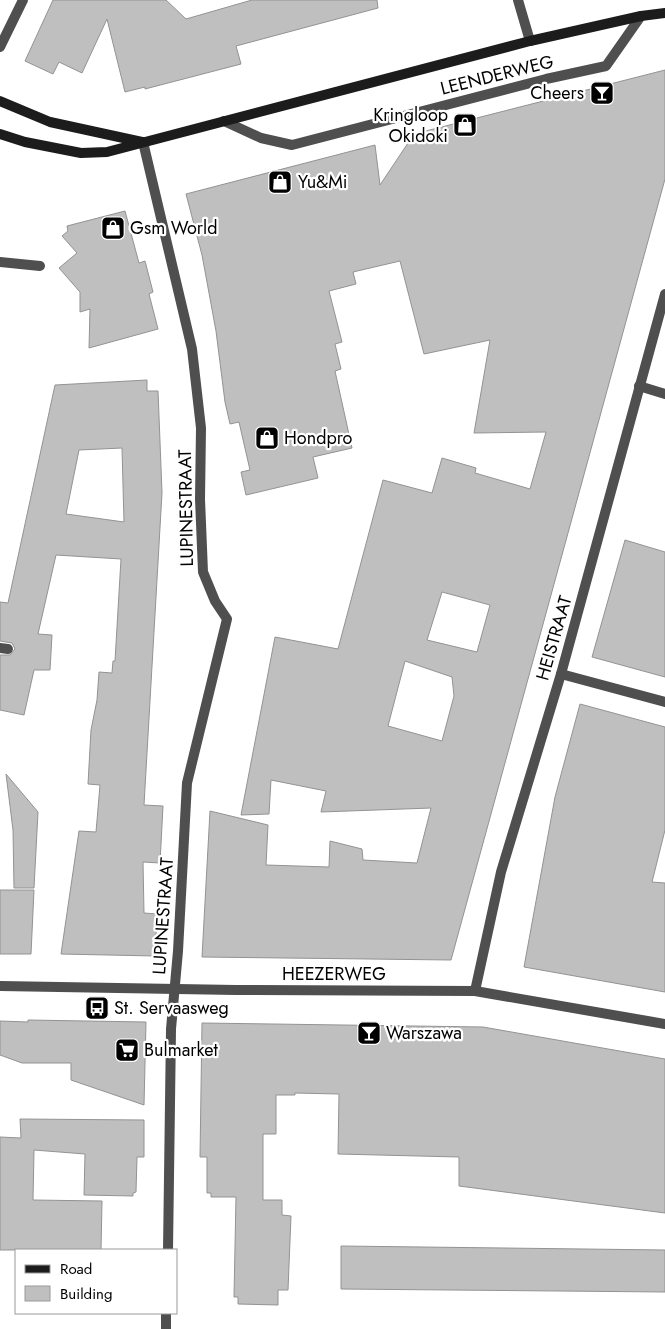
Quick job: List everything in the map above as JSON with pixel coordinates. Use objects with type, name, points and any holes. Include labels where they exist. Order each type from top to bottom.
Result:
[{"type":"main road","name":"LEENDERWEG","points":[[0,134],[25,142],[81,153],[107,152],[530,41],[641,16],[665,13]]},
{"type":"main road","name":"LEENDERWEG","points":[[0,101],[50,122],[143,142]]},
{"type":"street","points":[[0,47],[23,0]]},
{"type":"street","points":[[518,0],[530,41]]},
{"type":"street","name":"LEENDERWEG","points":[[224,121],[261,138],[292,145],[546,79],[606,66],[641,16]]},
{"type":"street","name":"LUPINESTRAAT","points":[[143,142],[192,349],[201,428],[200,499],[203,572],[215,602],[227,618],[187,783],[178,951],[171,1029],[168,1249]]},
{"type":"street","points":[[0,262],[40,266]]},
{"type":"street","name":"HEISTRAAT","points":[[475,991],[501,872],[561,674],[665,294]]},
{"type":"street","points":[[639,386],[665,394]]},
{"type":"street","points":[[561,674],[665,702]]},
{"type":"street","name":"HEEZERWEG","points":[[0,986],[475,991],[665,1024]]},
{"type":"street","points":[[166,1314],[166,1329]]},
{"type":"building","points":[[53,0],[166,0],[186,19],[252,0],[377,0],[378,8],[236,46],[241,64],[145,89],[145,87],[125,92],[107,19],[82,73],[59,62],[53,74],[25,61]]},
{"type":"building","points":[[665,70],[665,179],[451,960],[202,957],[210,811],[268,825],[266,865],[329,867],[330,841],[362,849],[363,860],[417,863],[431,808],[321,812],[326,791],[271,780],[269,814],[241,815],[275,637],[338,649],[383,480],[432,493],[442,458],[476,468],[475,473],[530,489],[546,432],[474,433],[490,340],[424,354],[400,261],[353,272],[356,284],[329,291],[342,342],[335,344],[341,369],[335,371],[352,448],[313,457],[318,478],[246,495],[241,472],[250,470],[239,422],[230,424],[202,255],[186,194],[375,145],[380,185],[414,134]],"holes":[[[442,592],[490,605],[477,652],[427,640]],[[405,661],[452,677],[454,696],[442,741],[388,726]]]},
{"type":"building","points":[[125,211],[139,263],[145,261],[153,292],[149,294],[158,329],[89,348],[90,309],[80,312],[80,292],[59,268],[77,253],[62,236],[68,231],[67,226]]},
{"type":"building","points":[[147,380],[147,391],[158,391],[162,493],[144,805],[163,806],[160,863],[143,862],[144,913],[157,914],[155,956],[61,954],[79,831],[96,832],[100,785],[88,784],[91,730],[97,700],[99,672],[112,673],[113,661],[115,661],[121,559],[56,555],[38,634],[52,635],[50,670],[34,670],[24,715],[0,710],[0,655],[10,655],[15,649],[12,643],[0,641],[0,602],[8,603],[55,385]],"holes":[[[122,448],[124,522],[66,514],[79,450]]]},
{"type":"building","points":[[625,540],[665,552],[665,677],[592,657]]},
{"type":"building","points":[[580,704],[665,727],[665,830],[652,882],[665,883],[665,992],[524,967],[555,797]]},
{"type":"building","points":[[6,774],[38,812],[34,888],[14,888],[13,830]]},
{"type":"building","points":[[0,890],[34,890],[31,954],[0,954]]},
{"type":"building","points":[[28,1020],[146,1022],[144,1105],[71,1080],[71,1063],[22,1063],[0,1055],[0,1021],[28,1022]]},
{"type":"building","points":[[202,1023],[483,1027],[665,1059],[665,1213],[459,1186],[459,1157],[338,1154],[339,1094],[295,1093],[295,1095],[276,1095],[276,1134],[263,1134],[263,1200],[282,1200],[282,1215],[291,1216],[288,1290],[278,1290],[278,1305],[238,1304],[238,1297],[234,1297],[236,1197],[211,1197],[211,1193],[207,1193],[207,1157],[200,1157]]},
{"type":"building","points":[[20,1119],[144,1120],[144,1157],[137,1157],[136,1192],[133,1193],[133,1196],[84,1195],[85,1154],[34,1150],[33,1200],[102,1201],[101,1249],[0,1250],[0,1137],[21,1138]]},
{"type":"building","points":[[341,1246],[665,1250],[665,1292],[341,1289]]},
{"type":"place","name":"Cheers","points":[[602,93]]},
{"type":"place","name":"Kringloop Okidoki","points":[[465,125]]},
{"type":"place","name":"Yu&Mi","points":[[280,182]]},
{"type":"place","name":"Gsm World","points":[[113,228]]},
{"type":"place","name":"Hondpro","points":[[267,438]]},
{"type":"place","name":"St. Servaasweg","points":[[97,1008]]},
{"type":"place","name":"Warszawa","points":[[369,1033]]},
{"type":"place","name":"Bulmarket","points":[[127,1050]]}]
